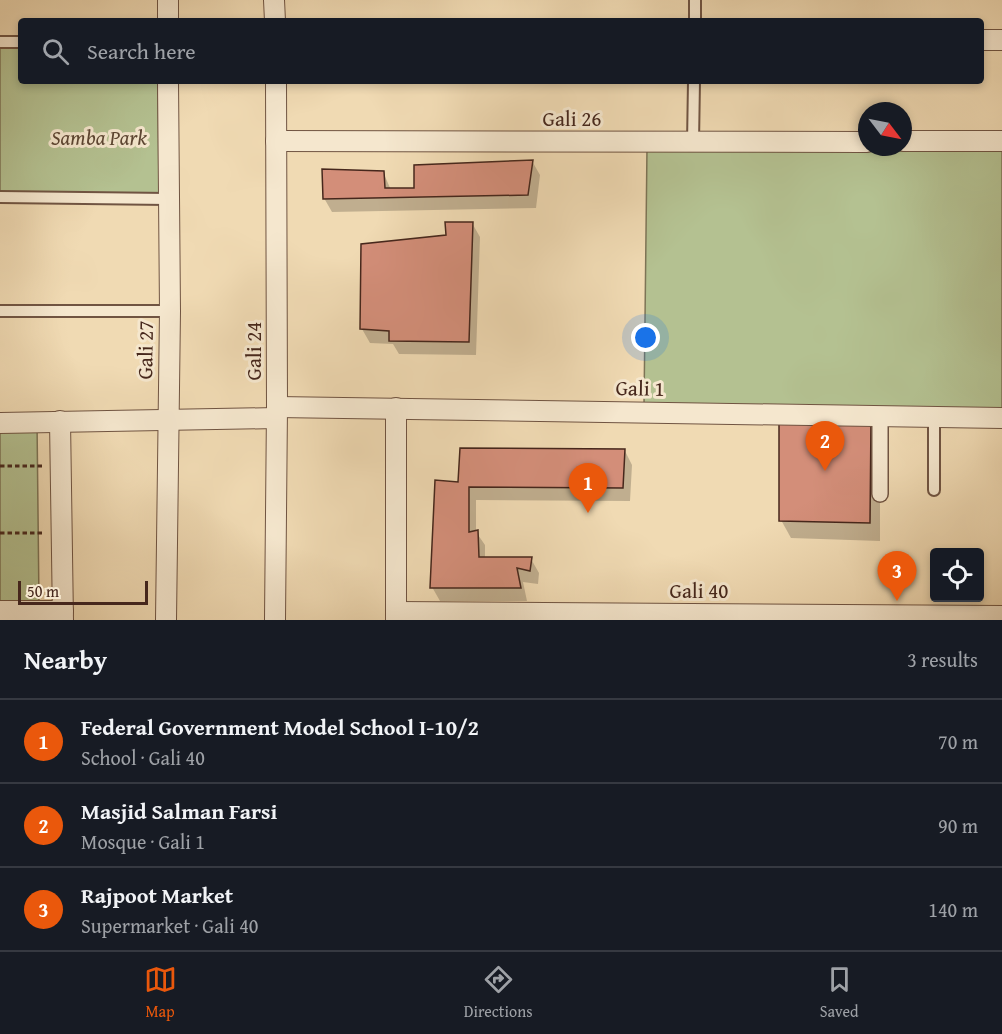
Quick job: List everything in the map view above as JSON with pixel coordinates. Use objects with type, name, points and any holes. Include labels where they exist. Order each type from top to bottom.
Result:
[{"type":"street","points":[[168,0],[168,18]]},
{"type":"street","points":[[274,0],[275,18]]},
{"type":"street","points":[[984,40],[1002,40]]},
{"type":"street","name":"Gali 27","points":[[166,620],[170,311],[168,84]]},
{"type":"street","name":"Gali 24","points":[[275,620],[276,84]]},
{"type":"street","name":"Gali 26","points":[[276,141],[858,142]]},
{"type":"street","points":[[912,141],[1002,141]]},
{"type":"street","points":[[396,408],[396,616]]},
{"type":"street","name":"Gali 1","points":[[0,423],[168,419],[396,408],[1002,418]]},
{"type":"street","points":[[880,416],[880,494]]},
{"type":"street","points":[[0,611],[63,616],[60,421]]},
{"type":"street","name":"Gali 40","points":[[396,616],[1002,616]]},
{"type":"lane","points":[[695,0],[695,18]]},
{"type":"lane","points":[[0,42],[18,42]]},
{"type":"lane","points":[[693,143],[694,84]]},
{"type":"lane","points":[[0,197],[168,199]]},
{"type":"lane","points":[[0,311],[170,311]]},
{"type":"lane","points":[[934,417],[934,490]]},
{"type":"path","points":[[0,466],[59,466]]},
{"type":"path","points":[[0,533],[60,533]]},
{"type":"green space","name":"Samba Park","points":[[0,40],[18,40],[18,84],[158,84],[159,195],[0,193]]},
{"type":"green space","points":[[1002,146],[1002,409],[644,406],[647,148],[858,147],[858,156],[912,156],[912,147]]},
{"type":"green space","points":[[0,421],[37,421],[39,604],[0,604]]},
{"type":"building","points":[[533,160],[528,195],[323,199],[322,169],[384,171],[385,188],[414,188],[414,165]]},
{"type":"building","points":[[445,222],[473,222],[469,342],[389,341],[389,331],[360,329],[361,244],[446,235]]},
{"type":"building","points":[[779,420],[871,421],[870,523],[779,521]]},
{"type":"building","points":[[460,448],[625,449],[623,488],[469,487],[469,532],[478,530],[479,557],[532,557],[530,571],[517,568],[521,588],[430,588],[435,480],[458,482]]},
{"type":"place","name":"Masjid Salman Farsi","points":[[825,471]]},
{"type":"place","name":"Federal Government Model School I-10/2","points":[[588,513]]},
{"type":"place","name":"Rajpoot Market","points":[[897,601]]}]
